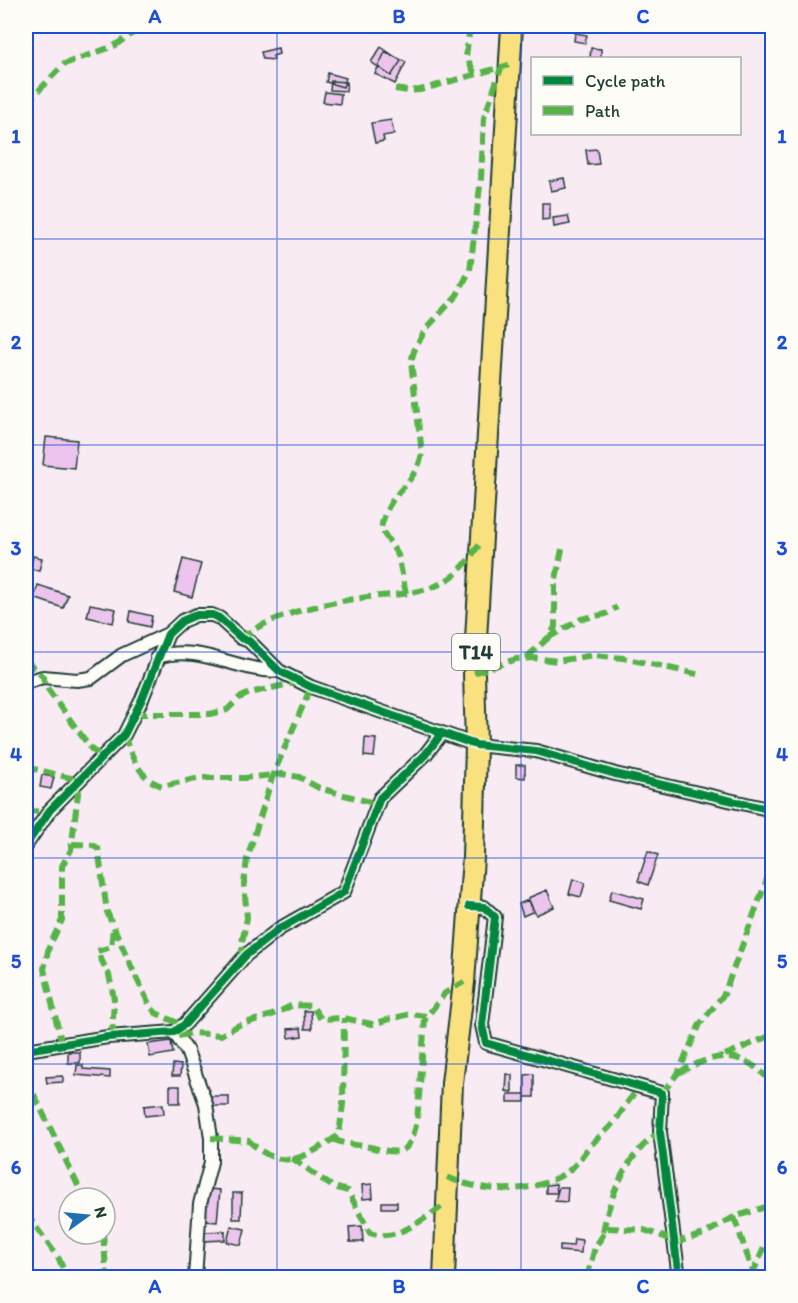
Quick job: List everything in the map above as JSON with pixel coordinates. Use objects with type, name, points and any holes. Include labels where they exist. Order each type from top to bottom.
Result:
[{"type":"highway","name":"T14","points":[[444,1278],[452,1083],[469,906],[476,745],[474,673],[512,26]]},
{"type":"street","points":[[26,682],[43,677],[77,680],[91,678],[122,656],[168,634],[192,616],[212,615],[230,625],[241,638],[249,641],[279,671],[311,687],[476,745],[536,751],[615,774],[772,810]]},
{"type":"street","points":[[26,845],[50,810],[124,735],[142,699],[168,634]]},
{"type":"street","points":[[157,657],[175,652],[189,652],[261,670],[279,671]]},
{"type":"street","points":[[26,1050],[108,1037],[174,1032],[194,1017],[215,987],[246,955],[279,929],[344,892],[380,798],[426,755],[442,733]]},
{"type":"street","points":[[469,906],[484,907],[495,917],[482,1025],[486,1043],[662,1093],[660,1124],[662,1146],[679,1278]]},
{"type":"street","points":[[174,1032],[187,1051],[206,1104],[211,1138],[210,1162],[200,1204],[195,1278]]},
{"type":"building","points":[[575,33],[587,35],[585,43],[574,41]]},
{"type":"building","points":[[381,47],[401,61],[391,76],[371,62]]},
{"type":"building","points":[[278,48],[279,54],[273,56],[274,60],[263,59],[261,52]]},
{"type":"building","points":[[591,48],[601,49],[601,57],[590,57]]},
{"type":"building","points":[[385,52],[406,62],[395,84],[375,74]]},
{"type":"building","points":[[328,73],[346,78],[343,87],[326,82]]},
{"type":"building","points":[[331,81],[347,82],[346,91],[330,90]]},
{"type":"building","points":[[325,92],[341,94],[340,104],[323,102]]},
{"type":"building","points":[[391,120],[394,134],[383,136],[384,141],[375,143],[371,123]]},
{"type":"building","points":[[597,149],[599,164],[588,165],[586,150]]},
{"type":"building","points":[[564,178],[566,188],[551,191],[549,181]]},
{"type":"building","points":[[542,203],[550,203],[550,219],[542,220]]},
{"type":"building","points":[[568,216],[570,224],[554,227],[553,218]]},
{"type":"building","points":[[46,437],[77,440],[74,468],[43,465]]},
{"type":"building","points":[[33,556],[42,558],[39,571],[31,569]]},
{"type":"building","points":[[183,559],[201,564],[192,597],[174,592]]},
{"type":"building","points":[[38,585],[68,595],[63,608],[34,598]]},
{"type":"building","points":[[90,604],[116,609],[113,623],[87,617]]},
{"type":"building","points":[[131,611],[152,616],[150,627],[129,622]]},
{"type":"building","points":[[365,738],[376,739],[374,757],[364,756]]},
{"type":"building","points":[[516,765],[525,765],[525,778],[516,777]]},
{"type":"building","points":[[42,775],[54,777],[51,789],[40,787]]},
{"type":"building","points":[[648,851],[658,855],[648,885],[638,881]]},
{"type":"building","points":[[573,879],[585,883],[581,897],[569,894]]},
{"type":"building","points":[[547,890],[554,907],[536,915],[528,898]]},
{"type":"building","points":[[612,890],[644,899],[641,909],[609,900]]},
{"type":"building","points":[[528,900],[532,912],[523,916],[519,904]]},
{"type":"building","points":[[304,1011],[311,1011],[312,1029],[305,1029]]},
{"type":"building","points":[[301,1028],[302,1036],[289,1038],[288,1029]]},
{"type":"building","points":[[171,1041],[173,1053],[150,1057],[148,1044]]},
{"type":"building","points":[[68,1052],[80,1052],[80,1063],[68,1063]]},
{"type":"building","points":[[173,1064],[181,1065],[180,1076],[172,1076]]},
{"type":"building","points":[[77,1065],[83,1065],[83,1069],[110,1071],[110,1078],[76,1075]]},
{"type":"building","points":[[507,1074],[512,1075],[512,1092],[506,1091]]},
{"type":"building","points":[[534,1074],[534,1097],[525,1097],[525,1075]]},
{"type":"building","points":[[63,1076],[63,1082],[47,1083],[46,1077]]},
{"type":"building","points":[[170,1086],[180,1086],[180,1103],[170,1103]]},
{"type":"building","points":[[508,1094],[525,1094],[525,1102],[508,1102]]},
{"type":"building","points":[[209,1096],[229,1096],[229,1106],[209,1106]]},
{"type":"building","points":[[163,1104],[164,1114],[145,1116],[144,1106]]},
{"type":"building","points":[[372,1184],[373,1198],[363,1199],[362,1185]]},
{"type":"building","points":[[556,1184],[557,1193],[546,1193],[546,1185]]},
{"type":"building","points":[[559,1187],[568,1187],[567,1202],[555,1201]]},
{"type":"building","points":[[208,1189],[220,1190],[217,1222],[205,1221]]},
{"type":"building","points":[[233,1193],[242,1193],[241,1219],[233,1219]]},
{"type":"building","points":[[382,1202],[397,1202],[397,1208],[382,1208]]},
{"type":"building","points":[[231,1226],[245,1229],[241,1245],[227,1242]]},
{"type":"building","points":[[362,1226],[363,1242],[350,1242],[349,1227]]},
{"type":"building","points":[[225,1231],[225,1240],[203,1241],[203,1232]]},
{"type":"building","points":[[574,1239],[582,1240],[581,1253],[560,1251],[560,1245],[573,1246]]},
{"type":"marked path","points":[[26,104],[64,64],[114,46],[143,26]]},
{"type":"marked path","points":[[470,26],[466,56],[475,74]]},
{"type":"marked path","points":[[395,89],[420,90],[509,65]]},
{"type":"marked path","points":[[406,593],[398,555],[381,529],[389,506],[414,473],[422,453],[411,362],[425,330],[457,295],[470,270],[481,178],[484,118],[501,68]]},
{"type":"marked path","points":[[241,638],[267,623],[298,611],[330,603],[418,591],[440,584],[464,566],[482,541]]},
{"type":"marked path","points":[[527,657],[548,638],[555,627],[555,584],[563,544]]},
{"type":"marked path","points":[[548,638],[581,619],[606,614],[617,607]]},
{"type":"marked path","points":[[474,673],[516,659],[533,658],[557,661],[594,655],[623,658],[701,675]]},
{"type":"marked path","points":[[26,660],[43,677],[45,685],[92,750],[104,757]]},
{"type":"marked path","points":[[135,714],[210,714],[227,710],[239,698],[250,693],[298,682]]},
{"type":"marked path","points":[[242,959],[242,942],[247,918],[244,884],[247,859],[273,775],[311,687]]},
{"type":"marked path","points":[[124,735],[133,758],[142,772],[154,783],[162,786],[201,778],[244,778],[282,774],[299,777],[319,788],[370,802],[380,798]]},
{"type":"marked path","points":[[26,767],[79,780]]},
{"type":"marked path","points":[[62,1045],[44,969],[49,947],[62,920],[62,866],[71,850],[79,785]]},
{"type":"marked path","points":[[26,812],[50,810]]},
{"type":"marked path","points":[[72,844],[93,845],[98,848],[107,912],[136,977],[150,1006],[156,1013],[182,1025]]},
{"type":"marked path","points":[[662,1093],[678,1073],[700,1024],[724,994],[772,866]]},
{"type":"marked path","points":[[112,1037],[114,999],[109,975],[97,951],[111,947],[113,928]]},
{"type":"marked path","points":[[332,1139],[392,1152],[408,1146],[417,1122],[425,1019],[445,993],[464,982]]},
{"type":"marked path","points":[[178,1036],[193,1033],[221,1035],[239,1025],[272,1015],[293,1005],[312,1006],[321,1019],[343,1018],[372,1024],[410,1014],[426,1016]]},
{"type":"marked path","points":[[211,1138],[249,1141],[273,1157],[295,1159],[316,1150],[339,1135],[343,1104],[344,1018]]},
{"type":"marked path","points":[[725,1055],[772,1035]]},
{"type":"marked path","points":[[678,1073],[705,1061],[728,1057],[750,1064],[772,1083]]},
{"type":"marked path","points":[[26,1078],[78,1186]]},
{"type":"marked path","points":[[447,1177],[491,1189],[523,1188],[554,1179],[573,1167],[588,1148],[611,1126],[630,1099],[642,1087]]},
{"type":"marked path","points":[[603,1232],[615,1190],[629,1163],[638,1151],[660,1132]]},
{"type":"marked path","points":[[292,1158],[333,1187],[348,1191],[370,1233],[390,1235],[400,1232],[420,1222],[446,1204]]},
{"type":"marked path","points":[[674,1243],[704,1234],[734,1217],[772,1205]]},
{"type":"marked path","points":[[26,1213],[59,1259],[67,1278]]},
{"type":"marked path","points":[[734,1217],[753,1272]]},
{"type":"marked path","points":[[587,1278],[595,1247],[608,1228],[644,1230],[673,1240]]},
{"type":"marked path","points":[[752,1275],[772,1230]]},
{"type":"marked path","points":[[104,1246],[107,1278]]},
{"type":"cycle path","points":[[26,845],[50,810],[124,735],[142,699],[168,634],[182,621],[196,615],[212,615],[219,618],[241,638],[249,641],[279,671],[311,687],[476,745],[536,751],[615,774],[772,810]]},
{"type":"cycle path","points":[[26,1050],[108,1037],[174,1032],[185,1024],[246,955],[279,929],[344,892],[380,798],[425,755],[442,733]]},
{"type":"cycle path","points":[[469,906],[484,907],[495,917],[482,1025],[486,1043],[662,1093],[660,1132],[679,1278]]}]
